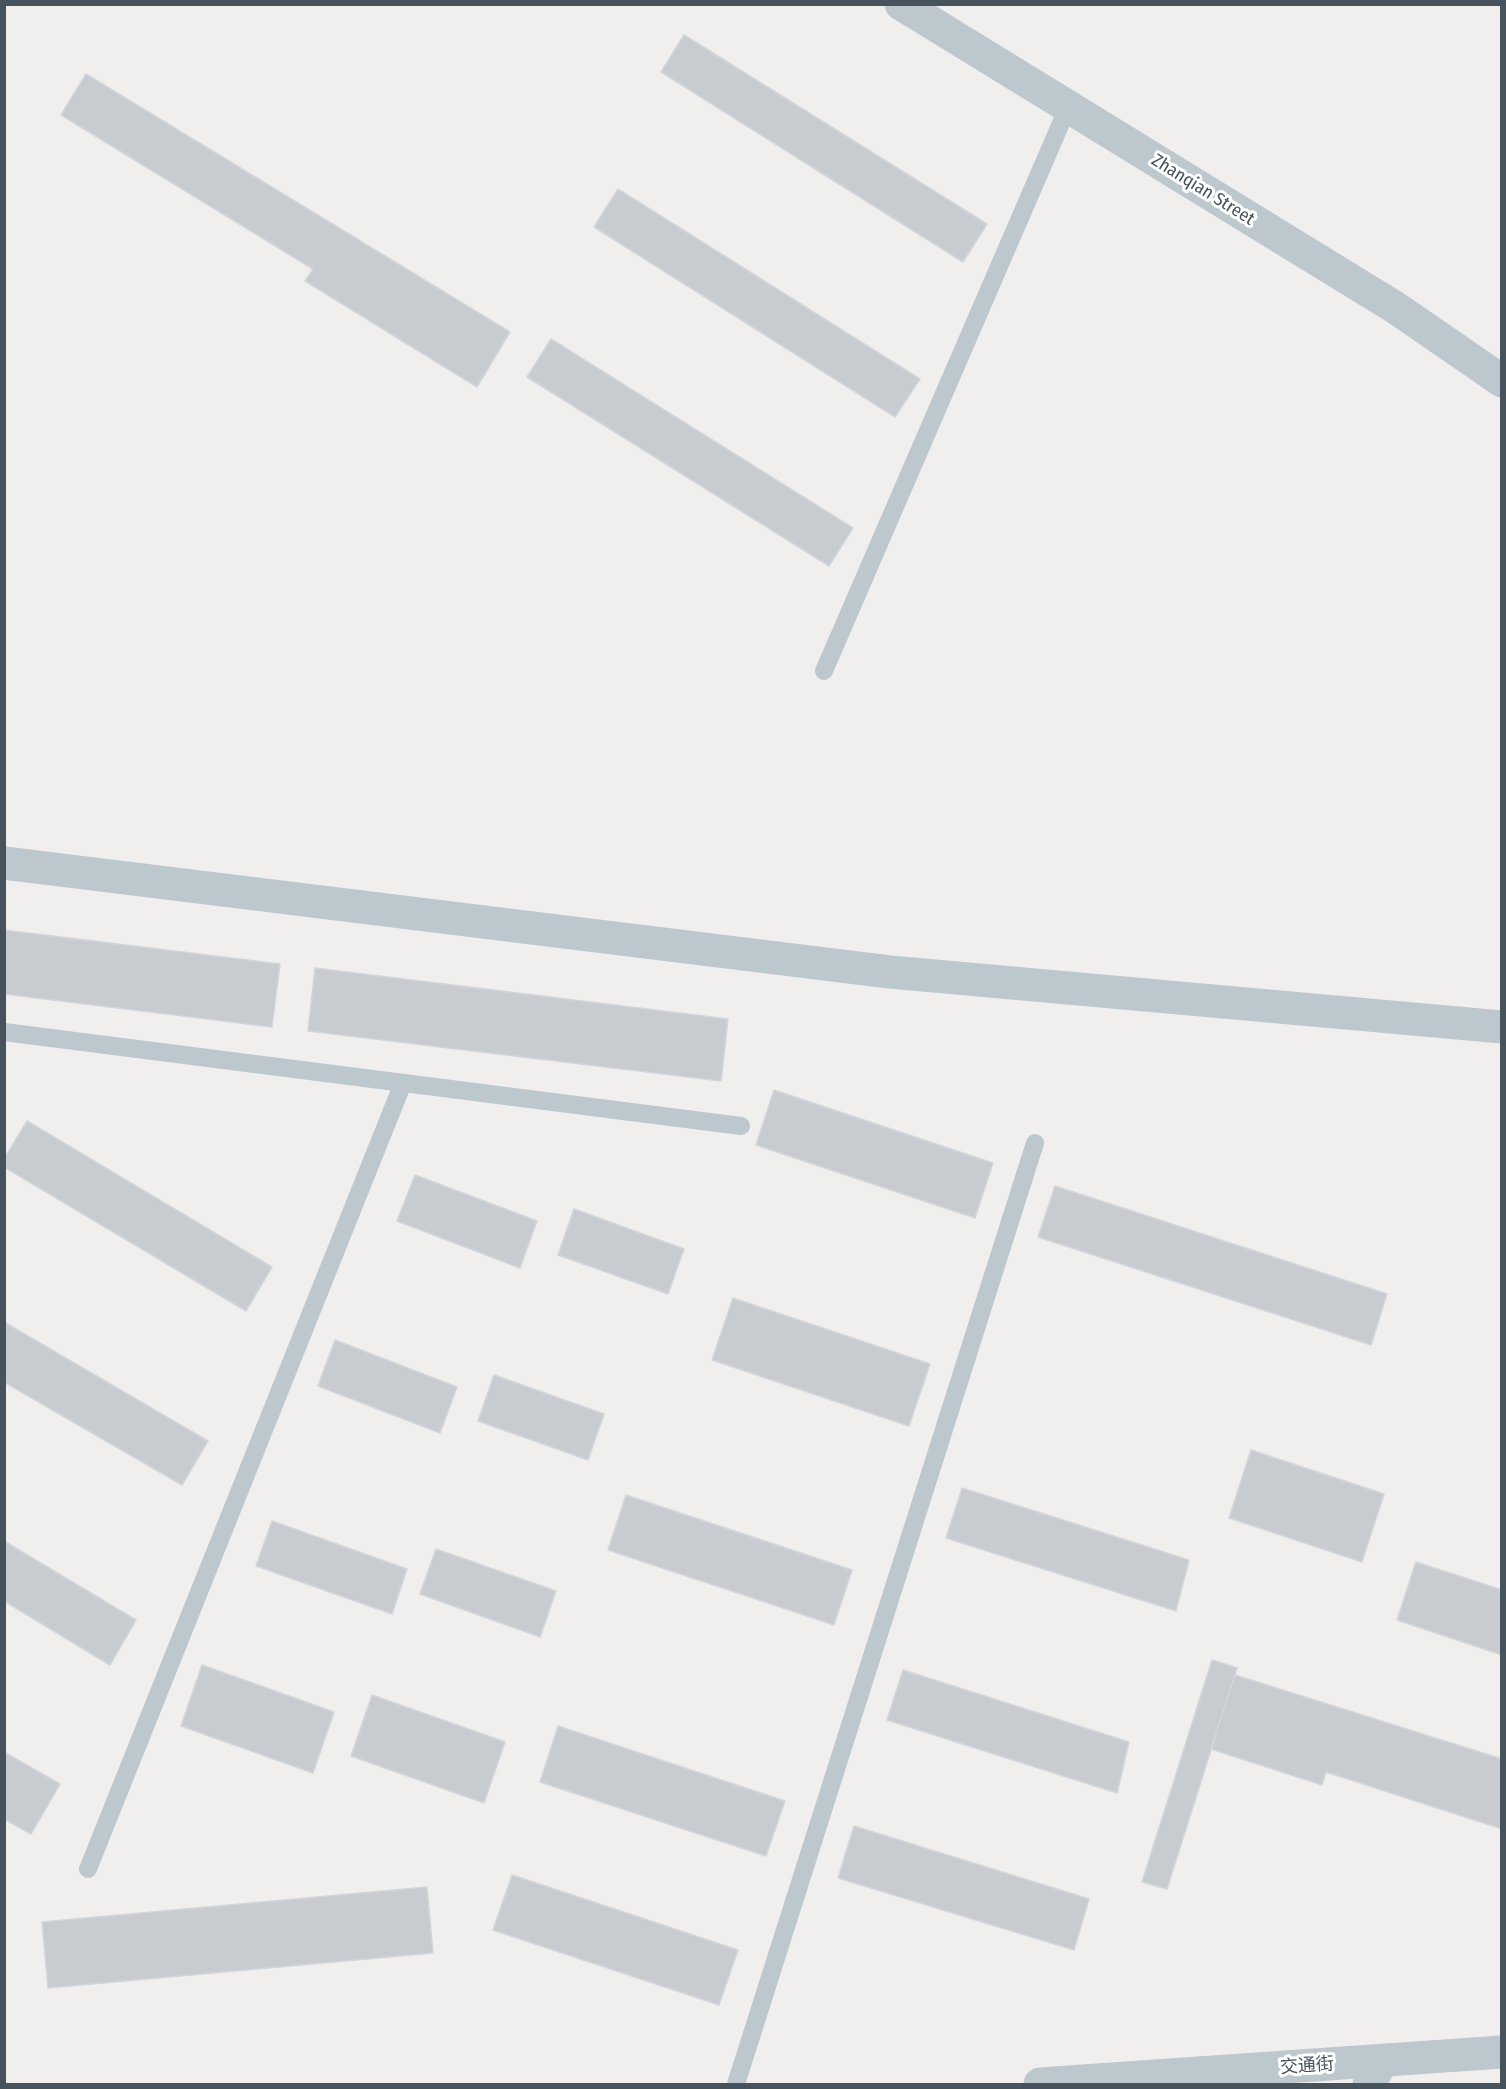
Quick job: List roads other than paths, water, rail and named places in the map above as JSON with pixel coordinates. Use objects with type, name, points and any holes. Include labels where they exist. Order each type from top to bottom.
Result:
[{"type":"street","name":"Zhanqian Street","points":[[901,4],[1396,308],[1502,381]]},
{"type":"street","points":[[4,863],[890,972],[1502,1027]]},
{"type":"street","name":"交通街","points":[[1040,2085],[1375,2073],[1502,2052]]},
{"type":"lane","points":[[824,671],[1068,107]]},
{"type":"lane","points":[[4,1032],[741,1126]]},
{"type":"lane","points":[[88,1869],[403,1083]]},
{"type":"lane","points":[[736,2085],[1035,1143]]}]
